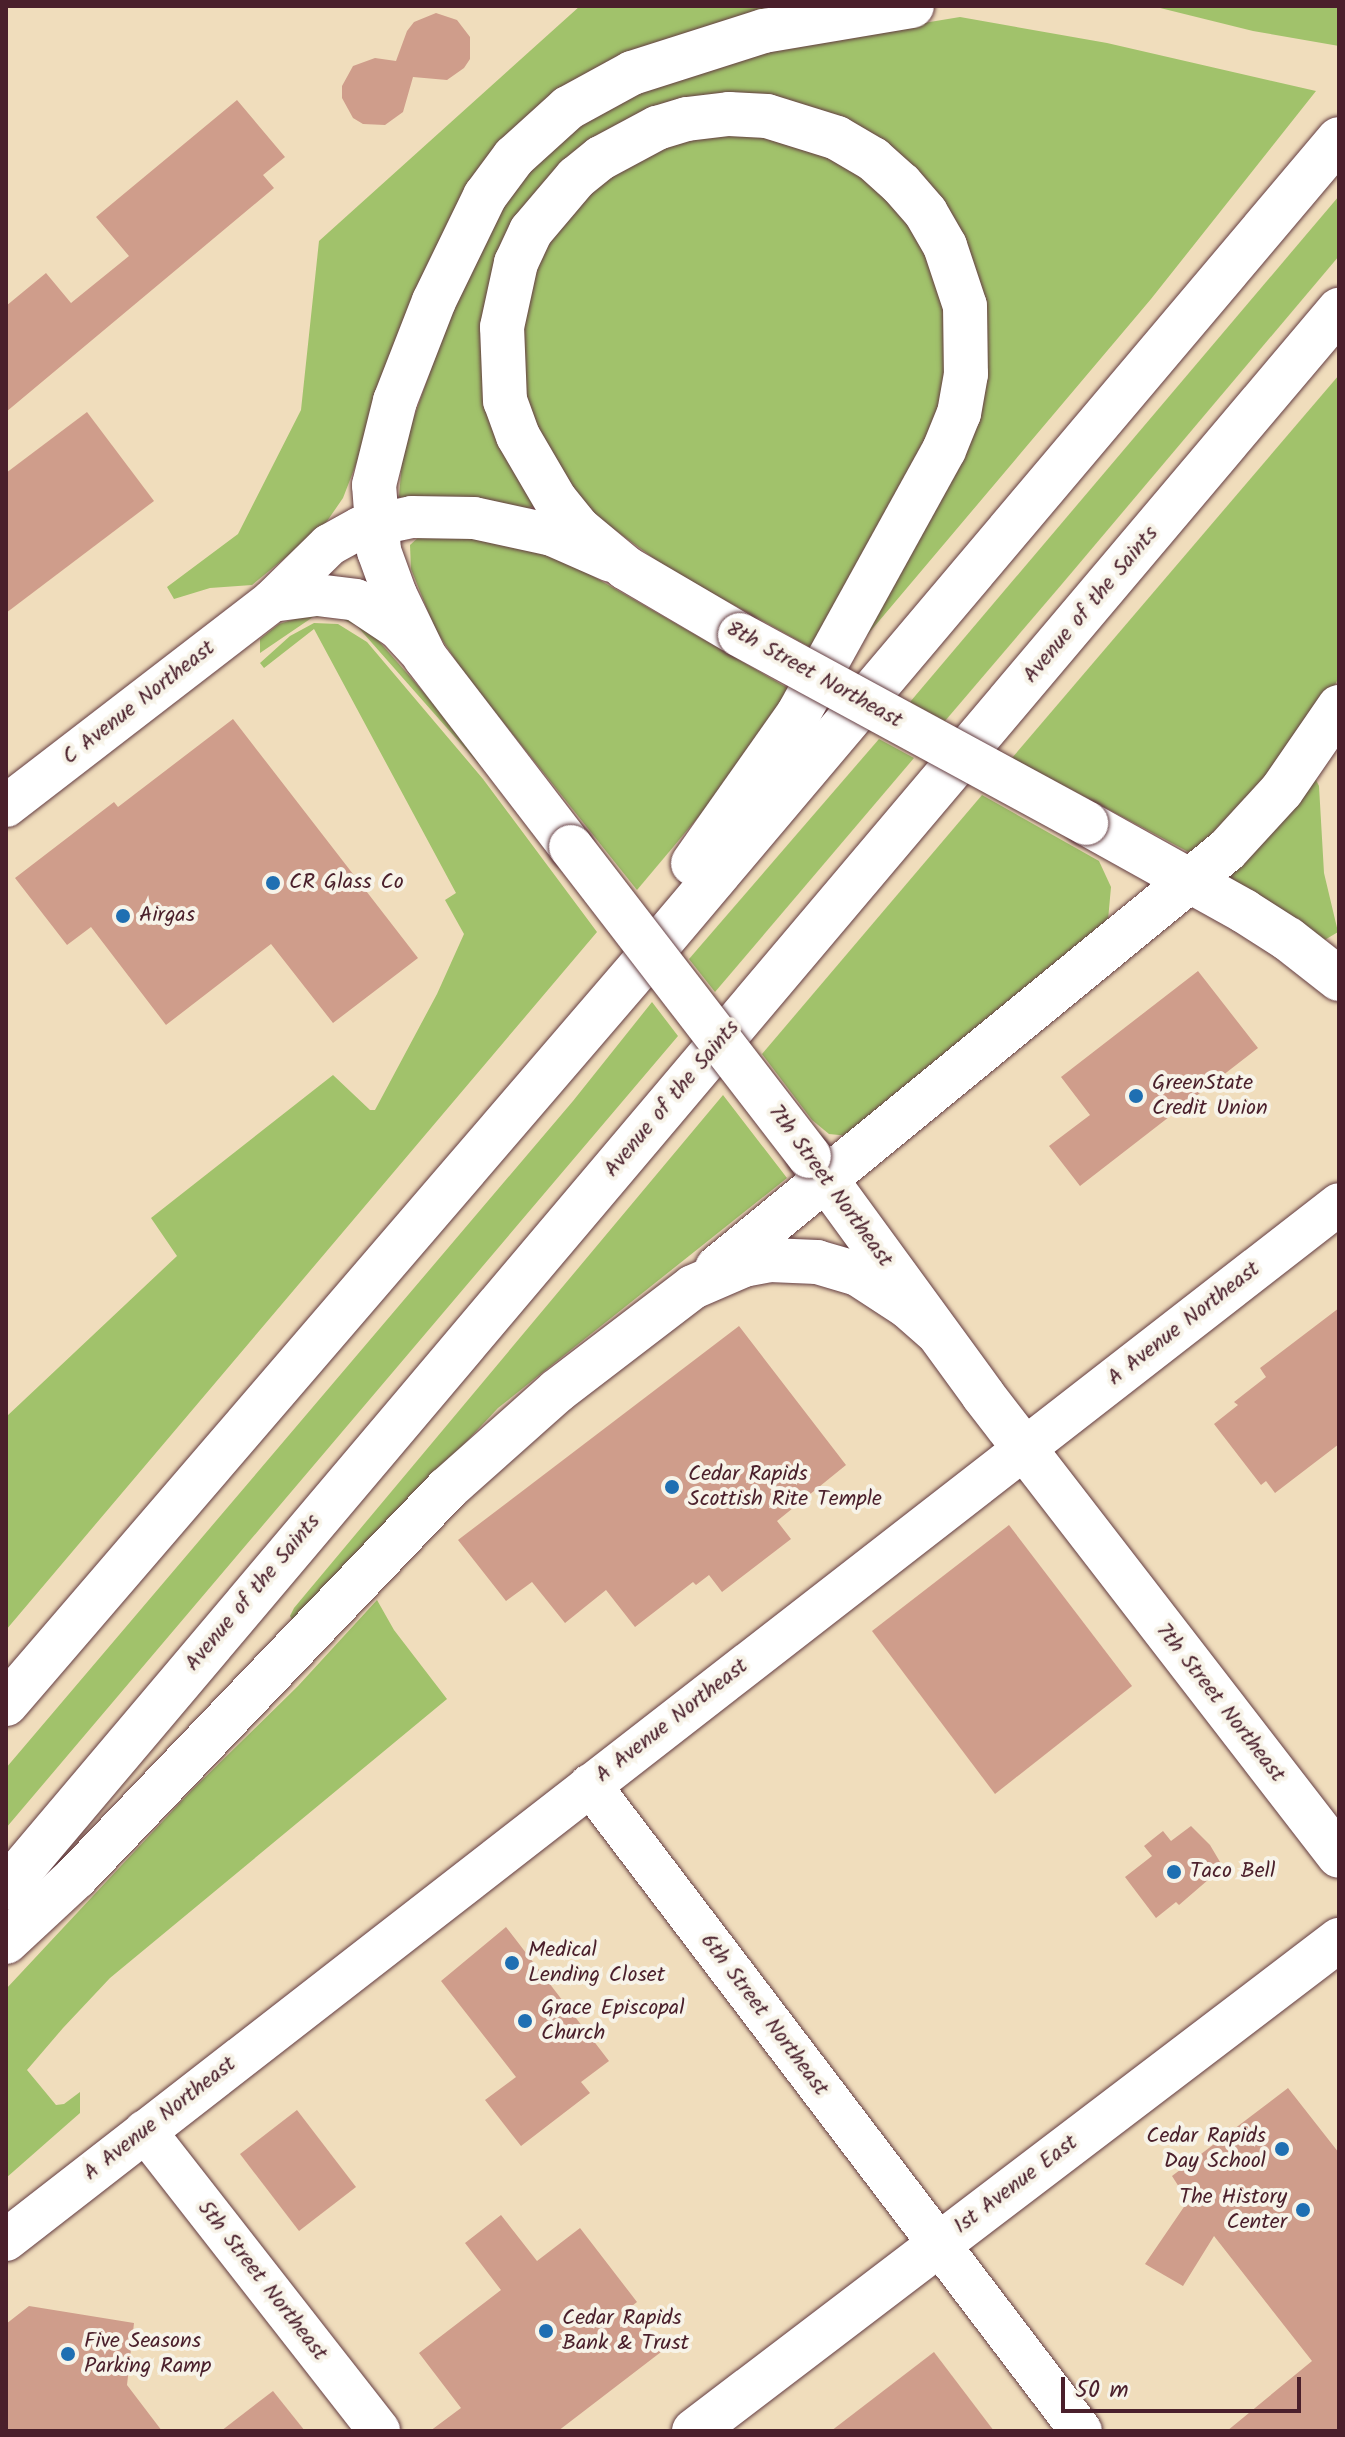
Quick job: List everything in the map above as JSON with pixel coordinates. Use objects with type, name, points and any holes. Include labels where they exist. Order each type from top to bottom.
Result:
[{"type":"main road","points":[[425,657],[387,574],[374,523],[374,485],[381,449],[410,357],[485,196],[514,157],[568,108],[600,89],[690,52],[764,31],[912,6]]},
{"type":"main road","points":[[521,1104],[799,713],[944,450],[959,413],[968,341],[965,306],[945,246],[926,213],[901,184],[873,159],[837,138],[767,116],[729,114],[672,124],[628,142],[601,158],[576,178],[531,231],[516,263],[502,327],[505,401],[518,436],[556,501],[579,529],[626,568]]},
{"type":"main road","points":[[6,1704],[521,1104],[1339,139]]},
{"type":"main road","name":"Avenue of the Saints","points":[[6,1888],[1339,310]]},
{"type":"main road","name":"8th Street Northeast","points":[[626,568],[740,635],[1189,880],[1288,939],[1339,979]]},
{"type":"main road","name":"7th Street Northeast","points":[[425,657],[818,1168],[1024,1448],[1339,1856]]},
{"type":"main road","points":[[6,1942],[108,1844],[447,1489],[557,1391],[693,1287],[818,1168],[1189,880],[1257,820],[1339,707]]},
{"type":"main road","points":[[693,1287],[757,1262],[795,1259],[817,1262],[858,1274],[907,1306],[935,1330]]},
{"type":"main road","name":"1st Avenue East","points":[[694,2431],[1339,1940]]},
{"type":"street","name":"8th Street Northeast","points":[[272,601],[329,545],[374,523],[435,516],[510,524],[552,535],[626,568]]},
{"type":"street","name":"7th Street Northeast","points":[[272,601],[317,595],[356,600],[398,628],[425,657]]},
{"type":"street","name":"C Avenue Northeast","points":[[6,806],[272,601]]},
{"type":"street","name":"A Avenue Northeast","points":[[6,2240],[1339,1204]]},
{"type":"street","name":"6th Street Northeast","points":[[590,1785],[1081,2431]]},
{"type":"street","name":"5th Street Northeast","points":[[145,2131],[379,2431]]},
{"type":"green space","points":[[580,6],[815,6],[577,82],[360,454],[343,498],[323,527],[252,585],[210,588],[174,599],[167,587],[238,534],[301,410],[319,241]]},
{"type":"green space","points":[[1152,6],[1339,6],[1339,46],[1253,31]]},
{"type":"green space","points":[[960,17],[1107,43],[1316,91],[1151,299],[852,653],[958,450],[947,219],[719,102],[507,250],[534,506],[527,509],[399,497],[403,448],[461,285],[490,220],[550,142],[624,96],[760,50]]},
{"type":"green space","points":[[742,131],[858,167],[914,226],[948,300],[946,410],[817,651],[667,568],[589,511],[533,436],[518,346],[531,271],[571,208],[646,149]]},
{"type":"green space","points":[[1339,196],[1339,256],[1062,584],[945,721],[910,702]]},
{"type":"green space","points":[[1339,375],[1339,677],[1319,717],[1196,856],[1012,758]]},
{"type":"green space","points":[[458,533],[563,559],[793,691],[732,777],[637,890],[464,673],[435,629],[411,569],[410,545],[421,535]]},
{"type":"green space","points":[[317,612],[355,620],[370,631],[441,712],[491,778],[357,626],[337,617],[313,617],[260,653],[260,639],[279,624]]},
{"type":"green space","points":[[314,623],[338,624],[367,642],[483,779],[597,932],[6,1630],[6,1417],[177,1256],[151,1218],[333,1075],[370,1110],[375,1110],[437,994],[464,934],[445,900],[456,893],[314,629],[264,668],[260,663],[290,636]]},
{"type":"green space","points":[[879,739],[914,758],[715,992],[689,959]]},
{"type":"green space","points":[[1315,778],[1319,786],[1324,873],[1338,932],[1323,941],[1227,880],[1226,871]]},
{"type":"green space","points":[[982,795],[1099,861],[1111,887],[1108,920],[849,1136],[829,1134],[812,1120],[762,1054]]},
{"type":"green space","points":[[652,1002],[678,1036],[6,1828],[6,1768],[573,1101]]},
{"type":"green space","points":[[723,1095],[787,1178],[498,1408],[295,1624],[290,1616],[294,1608]]},
{"type":"green space","points":[[377,1600],[394,1630],[447,1699],[110,1978],[63,2028],[27,2070],[56,2105],[64,2104],[80,2092],[80,2113],[6,2178],[6,1989],[191,1791],[298,1686]]},
{"type":"building","points":[[436,13],[457,20],[470,37],[470,59],[464,68],[447,80],[413,77],[403,112],[385,125],[363,124],[353,118],[342,98],[342,86],[353,66],[375,58],[396,61],[407,31],[414,22]]},
{"type":"building","points":[[237,100],[285,157],[263,175],[274,188],[6,412],[6,306],[46,273],[71,303],[129,256],[96,217]]},
{"type":"building","points":[[87,412],[154,501],[6,613],[6,473]]},
{"type":"building","points":[[233,719],[418,958],[333,1023],[271,944],[166,1025],[91,927],[67,945],[15,878],[114,802],[118,807]]},
{"type":"building","name":"GreenState Credit Union","points":[[1198,971],[1258,1048],[1080,1186],[1049,1146],[1090,1115],[1061,1077]]},
{"type":"building","points":[[1339,1308],[1339,1444],[1275,1493],[1266,1481],[1261,1485],[1214,1424],[1238,1405],[1234,1402],[1266,1377],[1260,1368]]},
{"type":"building","name":"Cedar Rapids Scottish Rite Temple","points":[[739,1326],[846,1465],[777,1521],[791,1539],[722,1592],[709,1575],[696,1585],[693,1582],[635,1627],[606,1590],[565,1623],[532,1582],[506,1601],[458,1540]]},
{"type":"building","points":[[1009,1525],[1132,1686],[995,1794],[872,1631]]},
{"type":"building","name":"Taco Bell","points":[[1191,1826],[1210,1845],[1223,1867],[1179,1905],[1176,1902],[1156,1918],[1125,1877],[1152,1856],[1144,1846],[1163,1831],[1171,1841]]},
{"type":"building","name":"Grace Episcopal Church","points":[[506,1927],[609,2061],[581,2082],[590,2093],[521,2146],[485,2100],[516,2077],[441,1981]]},
{"type":"building","points":[[1288,2088],[1339,2153],[1339,2431],[1227,2431],[1312,2361],[1214,2236],[1183,2286],[1145,2264],[1188,2201],[1172,2176]]},
{"type":"building","points":[[297,2110],[356,2187],[299,2231],[240,2154]]},
{"type":"building","name":"Cedar Rapids Bank & Trust","points":[[501,2215],[537,2261],[580,2228],[637,2302],[628,2309],[661,2352],[558,2431],[430,2431],[461,2408],[419,2353],[501,2290],[465,2243]]},
{"type":"building","name":"Five Seasons Parking Ramp","points":[[29,2306],[134,2323],[127,2385],[162,2431],[6,2431],[6,2324]]},
{"type":"building","points":[[934,2352],[994,2431],[831,2431]]},
{"type":"building","name":"Five Seasons Parking Ramp","points":[[273,2391],[305,2431],[221,2431]]},
{"type":"place","name":"CR Glass Co","points":[[273,883]]},
{"type":"place","name":"Airgas","points":[[123,916]]},
{"type":"place","name":"GreenState Credit Union","points":[[1136,1096]]},
{"type":"place","name":"Cedar Rapids Scottish Rite Temple","points":[[672,1487]]},
{"type":"place","name":"Taco Bell","points":[[1174,1872]]},
{"type":"place","name":"Medical Lending Closet","points":[[512,1963]]},
{"type":"place","name":"Grace Episcopal Church","points":[[525,2021]]},
{"type":"place","name":"Cedar Rapids Day School","points":[[1282,2149]]},
{"type":"place","name":"The History Center","points":[[1303,2210]]},
{"type":"place","name":"Cedar Rapids Bank & Trust","points":[[546,2331]]},
{"type":"place","name":"Five Seasons Parking Ramp","points":[[68,2354]]}]
